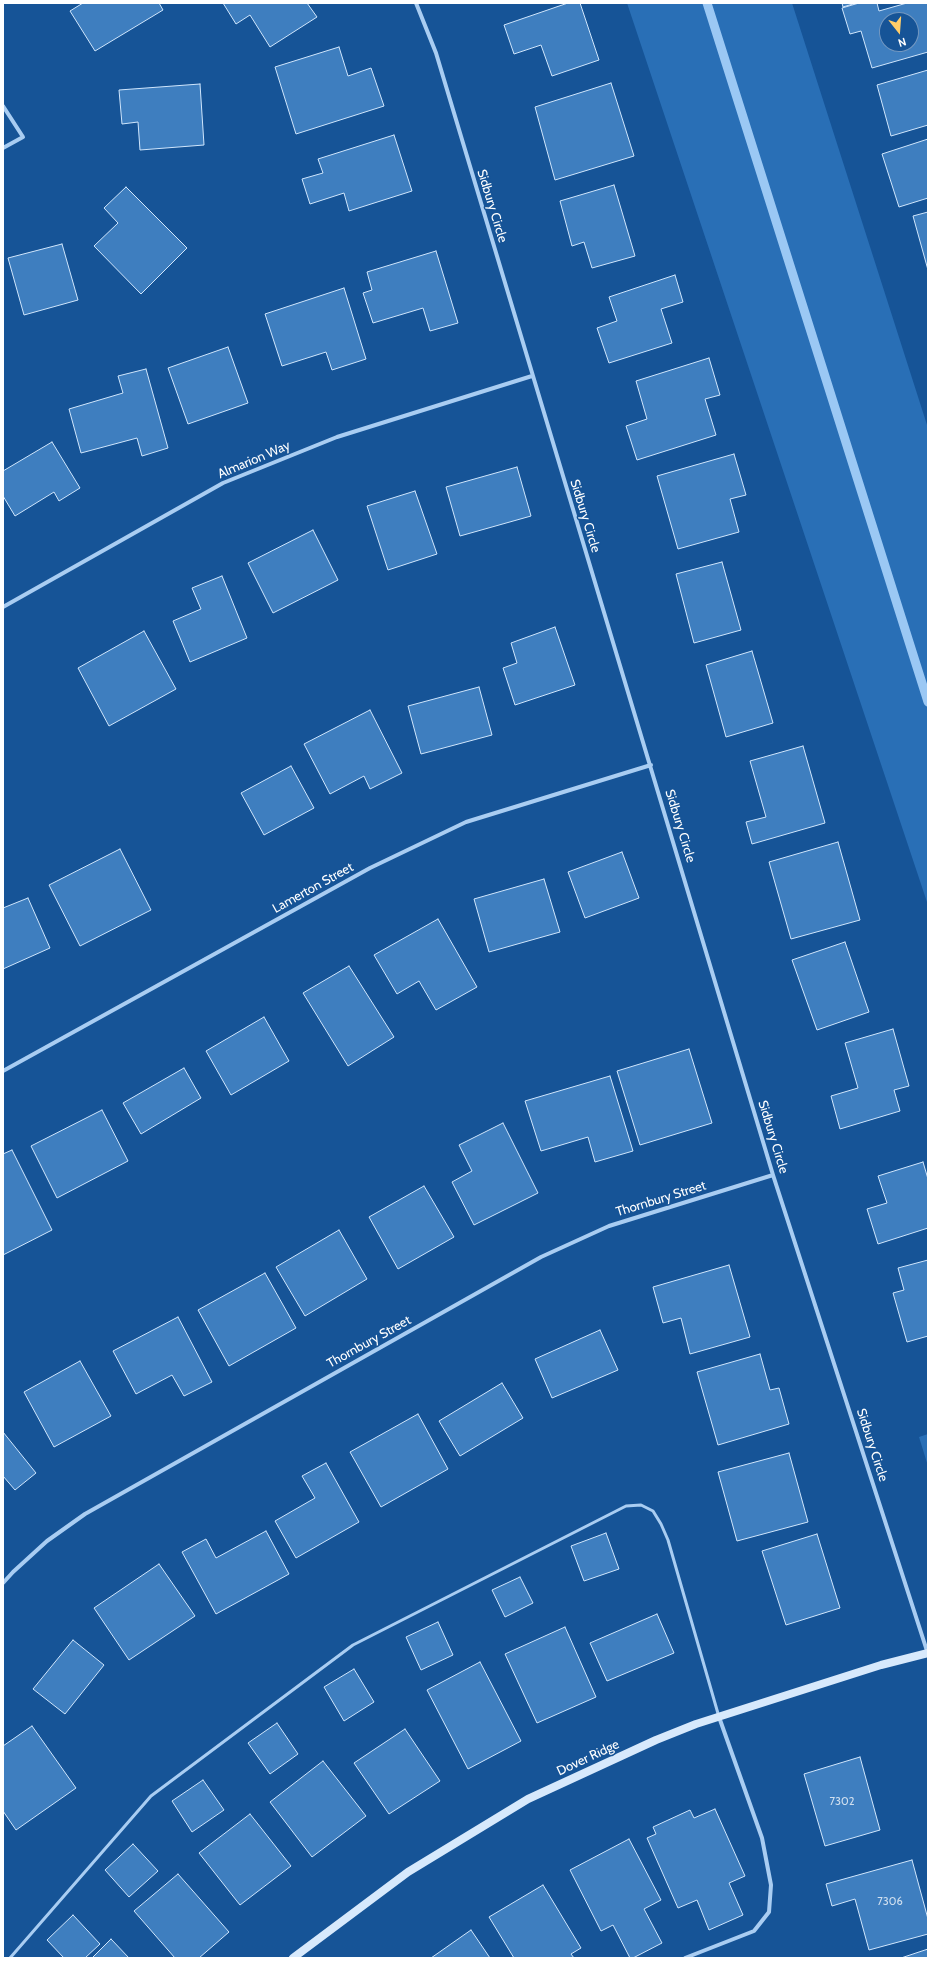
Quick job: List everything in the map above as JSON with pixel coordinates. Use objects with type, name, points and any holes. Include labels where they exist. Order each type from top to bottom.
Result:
[{"type":"street","name":"Sidbury Circle","points":[[416,3],[436,53],[532,376],[774,1175],[928,1653]]},
{"type":"street","points":[[3,106],[23,137],[3,148]]},
{"type":"street","name":"Almarion Way","points":[[3,607],[223,483],[337,437],[532,376]]},
{"type":"street","name":"Lamerton Street","points":[[3,1071],[370,868],[460,826],[651,765]]},
{"type":"street","name":"Thornbury Street","points":[[3,1584],[13,1572],[47,1541],[85,1514],[541,1257],[609,1226],[774,1175]]},
{"type":"street","name":"Dover Ridge","points":[[293,1958],[408,1872],[528,1799],[656,1740],[719,1717],[881,1665],[928,1653]]},
{"type":"street","points":[[685,1958],[754,1931],[769,1912],[771,1885],[762,1838],[719,1717]]},
{"type":"lane","points":[[10,1958],[151,1796],[353,1645],[626,1506],[641,1505],[653,1511],[661,1524],[668,1540],[719,1717]]},
{"type":"shaded area","points":[[627,3],[792,3],[928,428],[928,905]]},
{"type":"shaded area","points":[[928,1434],[928,1466],[919,1437]]},
{"type":"building","points":[[83,3],[159,3],[163,10],[95,51],[70,11]]},
{"type":"building","points":[[223,3],[307,3],[317,17],[270,47],[250,15],[236,24]]},
{"type":"building","points":[[568,3],[580,3],[599,60],[552,76],[541,45],[514,54],[504,25]]},
{"type":"building","points":[[842,3],[856,3],[843,7]]},
{"type":"building","points":[[859,3],[877,3],[879,11],[907,3],[928,3],[928,52],[872,68],[861,31],[850,34],[842,8]]},
{"type":"building","points":[[339,47],[348,76],[371,68],[384,106],[296,134],[275,67]]},
{"type":"building","points":[[928,70],[928,125],[891,136],[877,85]]},
{"type":"building","points":[[611,83],[634,156],[555,180],[535,107]]},
{"type":"building","points":[[200,84],[204,145],[140,150],[138,122],[122,124],[119,90]]},
{"type":"building","points":[[394,135],[412,191],[349,211],[344,193],[310,204],[302,179],[323,173],[318,159]]},
{"type":"building","points":[[928,139],[928,198],[899,207],[882,154]]},
{"type":"building","points":[[614,185],[635,256],[592,268],[584,242],[572,246],[560,201]]},
{"type":"building","points":[[126,187],[187,248],[141,294],[94,246],[118,223],[104,208]]},
{"type":"building","points":[[928,212],[928,270],[913,216]]},
{"type":"building","points":[[62,244],[78,300],[24,315],[8,258]]},
{"type":"building","points":[[436,251],[458,323],[430,331],[423,308],[373,323],[363,293],[372,290],[367,272]]},
{"type":"building","points":[[675,275],[683,302],[661,309],[672,343],[609,363],[597,328],[617,321],[609,297]]},
{"type":"building","points":[[344,288],[366,359],[332,370],[326,352],[282,366],[265,314]]},
{"type":"building","points":[[228,347],[248,403],[188,424],[168,368]]},
{"type":"building","points":[[709,358],[720,395],[705,399],[716,435],[637,460],[626,426],[647,419],[636,381]]},
{"type":"building","points":[[146,369],[168,448],[142,456],[137,438],[81,453],[69,409],[123,393],[118,376]]},
{"type":"building","points":[[52,442],[80,488],[59,501],[54,492],[15,516],[3,496],[3,471]]},
{"type":"building","points":[[734,454],[746,495],[730,499],[739,532],[678,549],[657,476]]},
{"type":"building","points":[[517,467],[531,516],[460,536],[446,487]]},
{"type":"building","points":[[415,491],[437,554],[388,570],[367,506]]},
{"type":"building","points":[[313,530],[338,580],[273,613],[248,563]]},
{"type":"building","points":[[722,562],[741,630],[694,643],[676,574]]},
{"type":"building","points":[[222,576],[247,638],[190,662],[173,621],[201,609],[192,588]]},
{"type":"building","points":[[555,627],[575,685],[515,705],[503,668],[517,663],[511,643]]},
{"type":"building","points":[[144,631],[176,689],[109,726],[78,668]]},
{"type":"building","points":[[752,651],[773,723],[726,737],[706,665]]},
{"type":"building","points":[[479,687],[492,735],[421,754],[408,706]]},
{"type":"building","points":[[370,710],[402,773],[370,789],[364,776],[330,794],[304,744]]},
{"type":"building","points":[[803,746],[825,823],[752,844],[746,822],[766,817],[750,761]]},
{"type":"building","points":[[291,766],[314,808],[264,835],[241,793]]},
{"type":"building","points":[[838,842],[860,920],[791,939],[769,862]]},
{"type":"building","points":[[120,849],[151,910],[80,946],[49,885]]},
{"type":"building","points":[[622,852],[639,898],[585,918],[568,872]]},
{"type":"building","points":[[544,879],[560,932],[489,952],[474,899]]},
{"type":"building","points":[[28,898],[50,948],[3,969],[3,908]]},
{"type":"building","points":[[438,919],[477,987],[436,1010],[419,981],[397,994],[374,955]]},
{"type":"building","points":[[845,942],[869,1012],[817,1030],[792,960]]},
{"type":"building","points":[[349,966],[394,1037],[348,1066],[303,993]]},
{"type":"building","points":[[264,1017],[289,1061],[231,1095],[206,1051]]},
{"type":"building","points":[[893,1029],[909,1086],[894,1090],[900,1111],[840,1129],[831,1096],[858,1088],[845,1043]]},
{"type":"building","points":[[689,1049],[712,1123],[640,1145],[617,1071]]},
{"type":"building","points":[[184,1068],[201,1098],[141,1134],[123,1103]]},
{"type":"building","points":[[610,1076],[633,1151],[595,1162],[588,1137],[541,1151],[525,1101]]},
{"type":"building","points":[[102,1110],[128,1161],[57,1198],[31,1146]]},
{"type":"building","points":[[503,1123],[538,1193],[474,1225],[452,1182],[472,1171],[459,1145]]},
{"type":"building","points":[[12,1150],[52,1230],[3,1255],[3,1154]]},
{"type":"building","points":[[923,1162],[928,1179],[928,1228],[878,1244],[867,1209],[887,1203],[878,1176]]},
{"type":"building","points":[[424,1186],[454,1237],[398,1269],[369,1217]]},
{"type":"building","points":[[339,1230],[367,1279],[305,1316],[276,1267]]},
{"type":"building","points":[[928,1260],[928,1336],[907,1342],[893,1293],[904,1290],[898,1268]]},
{"type":"building","points":[[729,1265],[750,1337],[690,1354],[681,1318],[663,1323],[653,1287]]},
{"type":"building","points":[[265,1273],[296,1328],[229,1366],[198,1310]]},
{"type":"building","points":[[178,1317],[212,1382],[184,1396],[172,1375],[136,1394],[113,1351]]},
{"type":"building","points":[[600,1330],[618,1370],[552,1398],[535,1359]]},
{"type":"building","points":[[760,1354],[770,1390],[779,1388],[789,1424],[718,1445],[697,1372]]},
{"type":"building","points":[[80,1361],[111,1416],[54,1447],[24,1392]]},
{"type":"building","points":[[502,1383],[523,1418],[460,1456],[439,1421]]},
{"type":"building","points":[[418,1414],[448,1469],[381,1507],[350,1452]]},
{"type":"building","points":[[3,1432],[36,1473],[15,1490],[3,1476]]},
{"type":"building","points":[[789,1453],[808,1522],[737,1541],[718,1472]]},
{"type":"building","points":[[326,1463],[359,1522],[296,1558],[275,1521],[315,1498],[302,1476]]},
{"type":"building","points":[[266,1531],[289,1574],[216,1614],[182,1552],[206,1539],[216,1558]]},
{"type":"building","points":[[606,1533],[619,1569],[584,1581],[571,1546]]},
{"type":"building","points":[[817,1534],[840,1608],[786,1625],[762,1551]]},
{"type":"building","points":[[159,1564],[195,1616],[129,1660],[94,1608]]},
{"type":"building","points":[[520,1577],[533,1603],[505,1617],[492,1590]]},
{"type":"building","points":[[657,1614],[674,1653],[607,1681],[590,1643]]},
{"type":"building","points":[[438,1622],[453,1655],[421,1670],[406,1637]]},
{"type":"building","points":[[565,1627],[596,1697],[537,1723],[505,1654]]},
{"type":"building","points":[[73,1640],[104,1665],[65,1714],[33,1689]]},
{"type":"building","points":[[480,1662],[521,1741],[468,1769],[427,1690]]},
{"type":"building","points":[[354,1669],[374,1702],[344,1721],[324,1687]]},
{"type":"building","points":[[277,1723],[298,1754],[270,1774],[248,1743]]},
{"type":"building","points":[[32,1726],[76,1788],[16,1830],[3,1811],[3,1746]]},
{"type":"building","points":[[405,1729],[440,1781],[389,1814],[354,1763]]},
{"type":"building","points":[[860,1757],[880,1830],[825,1846],[804,1774]]},
{"type":"building","points":[[323,1761],[366,1816],[312,1857],[270,1802]]},
{"type":"building","points":[[203,1780],[224,1810],[192,1832],[172,1801]]},
{"type":"building","points":[[715,1809],[745,1876],[729,1883],[743,1915],[709,1930],[697,1900],[678,1908],[647,1838],[656,1834],[653,1827],[690,1810],[694,1818]]},
{"type":"building","points":[[250,1814],[291,1866],[240,1905],[199,1853]]},
{"type":"building","points":[[629,1839],[661,1900],[644,1909],[662,1943],[633,1958],[630,1958],[613,1925],[601,1931],[570,1870]]},
{"type":"building","points":[[133,1844],[158,1871],[129,1897],[105,1870]]},
{"type":"building","points":[[912,1860],[928,1919],[928,1934],[869,1950],[855,1899],[832,1906],[826,1884]]},
{"type":"building","points":[[178,1874],[229,1932],[199,1958],[175,1958],[134,1911]]},
{"type":"building","points":[[543,1885],[581,1948],[571,1954],[574,1958],[514,1958],[489,1917]]},
{"type":"building","points":[[73,1915],[100,1944],[85,1958],[64,1958],[47,1940]]},
{"type":"building","points":[[471,1930],[490,1958],[431,1958]]},
{"type":"building","points":[[111,1939],[129,1958],[92,1958]]},
{"type":"building","points":[[928,1949],[928,1958],[901,1958]]},
{"type":"waterway","points":[[707,3],[928,702]]}]
